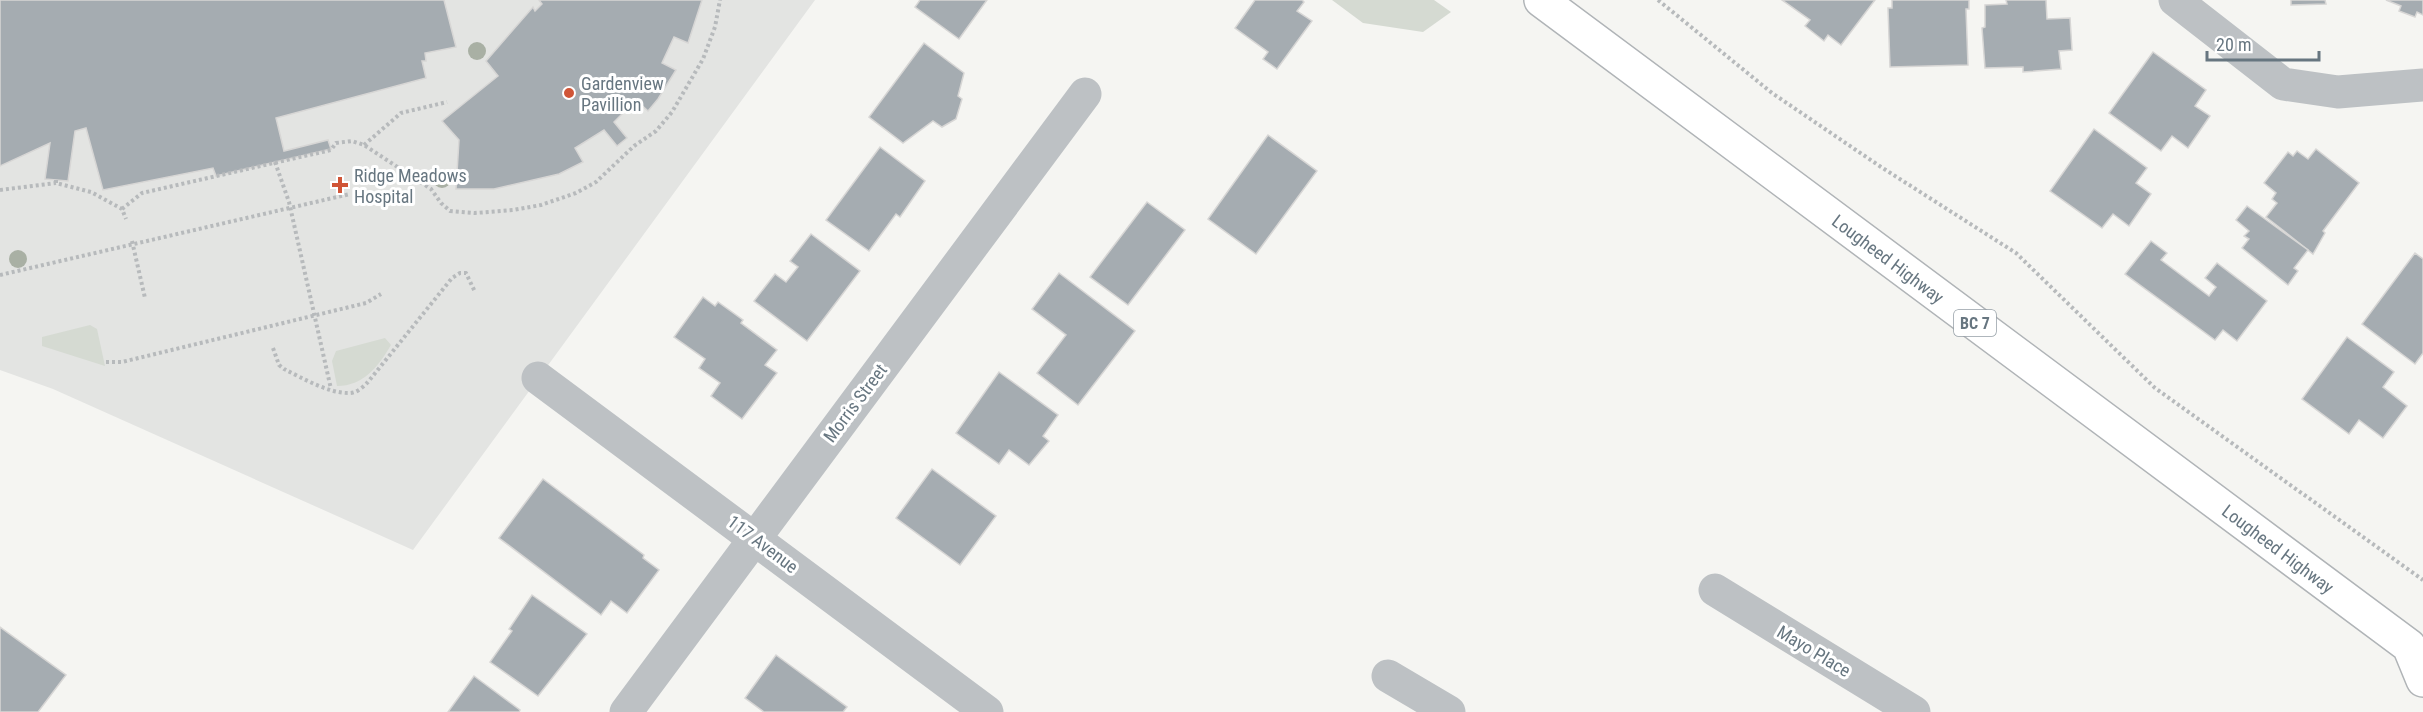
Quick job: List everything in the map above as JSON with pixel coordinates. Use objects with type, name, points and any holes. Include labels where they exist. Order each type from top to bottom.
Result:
[{"type":"highway","name":"Lougheed Highway","points":[[1541,0],[2416,647],[2423,680]]},
{"type":"street","points":[[2175,0],[2283,84],[2338,92],[2423,85]]},
{"type":"street","name":"Morris Street","points":[[626,712],[1085,94]]},
{"type":"street","name":"117 Avenue","points":[[538,378],[987,712]]},
{"type":"street","name":"Mayo Place","points":[[1715,590],[1914,712]]},
{"type":"street","points":[[1388,676],[1449,712]]},
{"type":"path","points":[[122,209],[142,193],[331,150],[336,143],[356,142],[431,189],[450,211],[476,213],[513,210],[541,205],[576,193],[596,182],[634,147],[656,131],[672,112],[703,59],[715,27],[720,0]]},
{"type":"path","points":[[1658,0],[1772,93],[1881,167],[2016,253],[2155,388],[2423,580]]},
{"type":"path","points":[[364,145],[401,112],[447,102]]},
{"type":"path","points":[[275,162],[290,206],[331,389]]},
{"type":"path","points":[[0,190],[56,182],[91,192],[122,209],[126,219]]},
{"type":"path","points":[[0,275],[290,206],[350,194]]},
{"type":"path","points":[[133,243],[145,298]]},
{"type":"path","points":[[273,348],[279,365],[284,369],[331,389],[348,393],[361,388],[455,275],[466,273],[475,292]]},
{"type":"path","points":[[106,362],[122,362],[315,316],[366,303],[381,294]]},
{"type":"shaded area","name":"Ridge Meadows Hospital","points":[[0,0],[815,0],[413,550],[53,389],[0,370]]},
{"type":"shaded area","points":[[1332,0],[1434,0],[1451,12],[1423,32],[1363,23]]},
{"type":"shaded area","points":[[90,325],[97,329],[105,366],[42,346],[42,337]]},
{"type":"shaded area","points":[[385,338],[391,345],[369,374],[355,383],[337,386],[332,361],[336,351]]},
{"type":"building","points":[[0,0],[444,0],[456,47],[425,53],[426,61],[422,61],[426,78],[276,118],[284,151],[328,140],[331,149],[216,176],[213,168],[103,190],[86,128],[75,131],[68,181],[45,179],[50,143],[0,166]]},
{"type":"building","name":"Gardenview Pavillion","points":[[539,0],[702,0],[688,43],[674,37],[662,63],[676,70],[658,99],[648,111],[636,100],[614,122],[627,138],[617,146],[604,130],[575,148],[583,162],[559,174],[494,189],[456,189],[459,140],[442,121],[498,76],[486,61],[533,7],[535,11],[542,4]]},
{"type":"building","points":[[920,0],[987,0],[959,39],[915,7]]},
{"type":"building","points":[[1255,0],[1302,0],[1304,2],[1297,11],[1312,21],[1277,69],[1263,59],[1268,52],[1235,28]]},
{"type":"building","points":[[1782,0],[1875,0],[1841,45],[1828,35],[1824,41],[1805,26],[1810,20]]},
{"type":"building","points":[[1892,0],[1969,0],[1969,9],[1966,9],[1968,65],[1890,67],[1888,8],[1892,8]]},
{"type":"building","points":[[2006,0],[2046,0],[2047,19],[2070,18],[2072,50],[2059,51],[2061,69],[2023,72],[2023,67],[1985,68],[1982,28],[1985,27],[1985,5],[2007,4]]},
{"type":"building","points":[[2291,0],[2325,0],[2326,4],[2291,5]]},
{"type":"building","points":[[2386,0],[2423,0],[2423,15],[2417,12],[2415,17],[2399,11],[2401,6]]},
{"type":"building","points":[[924,43],[964,73],[958,96],[962,99],[956,119],[942,127],[933,121],[903,143],[869,117]]},
{"type":"building","points":[[2153,52],[2206,90],[2195,106],[2210,116],[2188,148],[2172,136],[2161,151],[2109,113]]},
{"type":"building","points":[[2094,129],[2147,168],[2136,183],[2151,194],[2129,226],[2113,214],[2102,228],[2050,191]]},
{"type":"building","points":[[1268,135],[1317,171],[1256,254],[1208,219]]},
{"type":"building","points":[[880,147],[925,181],[900,217],[896,214],[869,251],[826,220]]},
{"type":"building","points":[[2316,149],[2359,183],[2323,231],[2325,233],[2313,254],[2266,217],[2277,203],[2272,199],[2276,193],[2264,183],[2288,152],[2293,156],[2297,151],[2308,159]]},
{"type":"building","points":[[1147,202],[1185,230],[1128,305],[1090,277]]},
{"type":"building","points":[[2247,206],[2308,250],[2294,268],[2298,271],[2288,285],[2242,248],[2249,239],[2244,236],[2249,231],[2236,220]]},
{"type":"building","points":[[811,234],[860,271],[807,341],[754,301],[775,274],[786,282],[798,267],[790,261]]},
{"type":"building","points":[[2151,241],[2167,253],[2161,260],[2209,296],[2216,287],[2205,278],[2217,263],[2267,301],[2237,341],[2223,330],[2215,340],[2125,274]]},
{"type":"building","points":[[2415,253],[2423,259],[2423,353],[2415,364],[2362,324]]},
{"type":"building","points":[[1059,273],[1135,331],[1078,405],[1037,373],[1066,335],[1032,309]]},
{"type":"building","points":[[703,297],[715,306],[718,302],[743,320],[741,323],[777,350],[765,365],[777,373],[742,419],[711,396],[720,383],[699,368],[705,359],[674,337]]},
{"type":"building","points":[[2347,337],[2394,372],[2383,387],[2407,406],[2383,438],[2359,420],[2349,434],[2302,399]]},
{"type":"building","points":[[999,372],[1058,415],[1043,436],[1049,441],[1029,465],[1009,450],[999,464],[956,433]]},
{"type":"building","points":[[932,469],[996,516],[960,565],[896,518]]},
{"type":"building","points":[[543,479],[644,555],[643,558],[659,570],[627,613],[611,601],[601,615],[499,538]]},
{"type":"building","points":[[532,595],[587,634],[538,696],[490,662],[512,631],[509,629]]},
{"type":"building","points":[[0,627],[66,675],[38,712],[0,712]]},
{"type":"building","points":[[776,655],[847,707],[843,712],[764,712],[745,698]]},
{"type":"building","points":[[474,676],[520,710],[519,712],[448,712]]},
{"type":"place","name":"Gardenview Pavillion","points":[[569,93]]},
{"type":"place","name":"Ridge Meadows Hospital","points":[[340,185]]}]
